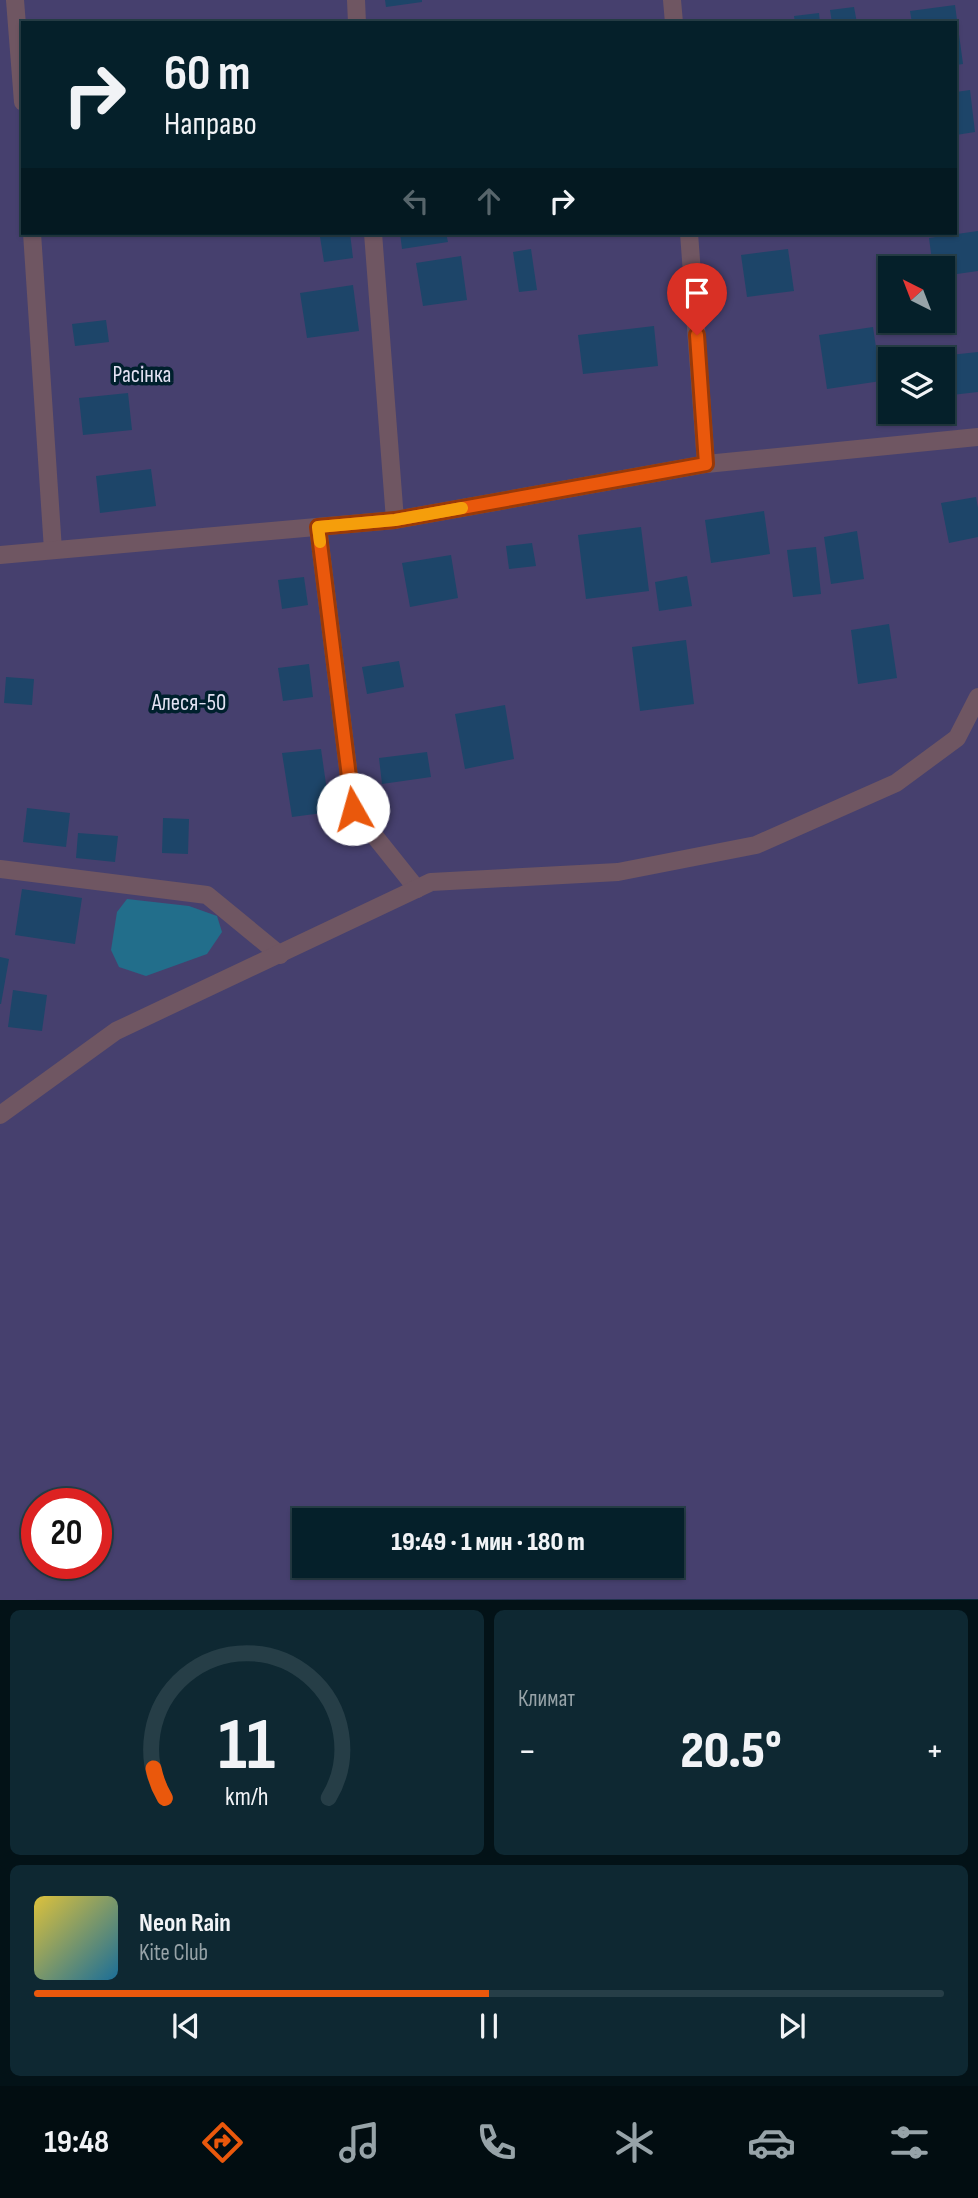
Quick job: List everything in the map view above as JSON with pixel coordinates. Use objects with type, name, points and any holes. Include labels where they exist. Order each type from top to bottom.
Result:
[{"type":"street","points":[[15,0],[21,76]]},
{"type":"street","points":[[356,0],[357,21]]},
{"type":"street","points":[[672,0],[674,21]]},
{"type":"street","points":[[32,235],[53,550]]},
{"type":"street","points":[[373,235],[395,520]]},
{"type":"street","points":[[689,235],[706,464]]},
{"type":"street","points":[[0,555],[395,520],[706,464],[978,437]]},
{"type":"street","points":[[318,527],[353,809],[417,889]]},
{"type":"street","points":[[0,1115],[116,1031],[431,882],[618,872],[756,845],[896,783],[957,738],[978,697]]},
{"type":"street","points":[[0,869],[207,895],[280,955]]},
{"type":"green space","points":[[0,0],[978,0],[978,1599],[0,1600]]},
{"type":"water","points":[[127,899],[189,906],[217,916],[222,932],[207,954],[146,976],[119,967],[111,950],[117,912]]},
{"type":"building","points":[[385,0],[422,0],[422,2],[386,7]]},
{"type":"building","points":[[955,5],[963,64],[957,65],[957,21],[912,21],[910,11]]},
{"type":"building","points":[[854,7],[857,21],[832,21],[830,10]]},
{"type":"building","points":[[819,13],[820,21],[795,21],[794,16]]},
{"type":"building","points":[[970,90],[975,132],[957,135],[957,92]]},
{"type":"building","points":[[978,231],[978,271],[956,274],[956,256],[931,256],[929,238]]},
{"type":"building","points":[[350,235],[353,258],[324,262],[320,237]]},
{"type":"building","points":[[400,235],[446,235],[448,242],[402,249]]},
{"type":"building","points":[[531,249],[537,290],[519,292],[513,252]]},
{"type":"building","points":[[788,249],[794,291],[747,297],[741,255]]},
{"type":"building","points":[[461,256],[467,300],[423,306],[416,263]]},
{"type":"building","points":[[353,285],[359,331],[307,338],[300,293]]},
{"type":"building","points":[[106,320],[109,342],[75,346],[72,324]]},
{"type":"building","points":[[654,326],[658,366],[583,374],[578,335]]},
{"type":"building","points":[[873,327],[878,381],[827,389],[819,335]]},
{"type":"building","points":[[978,352],[978,392],[955,395],[955,354]]},
{"type":"building","points":[[128,393],[132,430],[83,435],[79,398]]},
{"type":"building","points":[[151,469],[156,506],[100,513],[96,476]]},
{"type":"building","points":[[976,497],[978,537],[949,543],[941,503]]},
{"type":"building","points":[[764,511],[770,554],[711,563],[705,520]]},
{"type":"building","points":[[641,527],[649,591],[586,599],[578,535]]},
{"type":"building","points":[[857,531],[864,579],[831,584],[824,537]]},
{"type":"building","points":[[532,543],[536,566],[509,569],[506,546]]},
{"type":"building","points":[[816,547],[821,594],[793,597],[787,550]]},
{"type":"building","points":[[451,555],[458,598],[410,607],[402,563]]},
{"type":"building","points":[[687,576],[692,606],[659,611],[655,582]]},
{"type":"building","points":[[304,577],[308,605],[282,609],[278,580]]},
{"type":"building","points":[[889,624],[897,678],[858,684],[851,630]]},
{"type":"building","points":[[686,640],[694,704],[640,711],[632,647]]},
{"type":"building","points":[[399,661],[404,687],[367,694],[362,667]]},
{"type":"building","points":[[309,664],[313,697],[283,701],[278,668]]},
{"type":"building","points":[[6,677],[34,679],[32,705],[4,703]]},
{"type":"building","points":[[505,705],[514,759],[465,769],[455,714]]},
{"type":"building","points":[[321,749],[330,812],[292,817],[282,753]]},
{"type":"building","points":[[427,752],[431,777],[382,784],[379,758]]},
{"type":"building","points":[[27,808],[70,813],[66,847],[23,842]]},
{"type":"building","points":[[163,818],[189,819],[188,854],[162,853]]},
{"type":"building","points":[[78,833],[118,836],[115,862],[76,858]]},
{"type":"building","points":[[22,889],[82,898],[75,944],[15,935]]},
{"type":"building","points":[[0,957],[9,959],[1,1004],[0,1004]]},
{"type":"building","points":[[13,990],[47,995],[42,1031],[8,1027]]},
{"type":"slow traffic","points":[[320,542],[318,527],[395,520],[462,508]]},
{"type":"route","points":[[353,809],[318,527],[395,520],[706,464],[697,335]]},
{"type":"park label","name":"Расінка","points":[[142,374]]},
{"type":"park label","name":"Алеся-50","points":[[189,702]]}]
